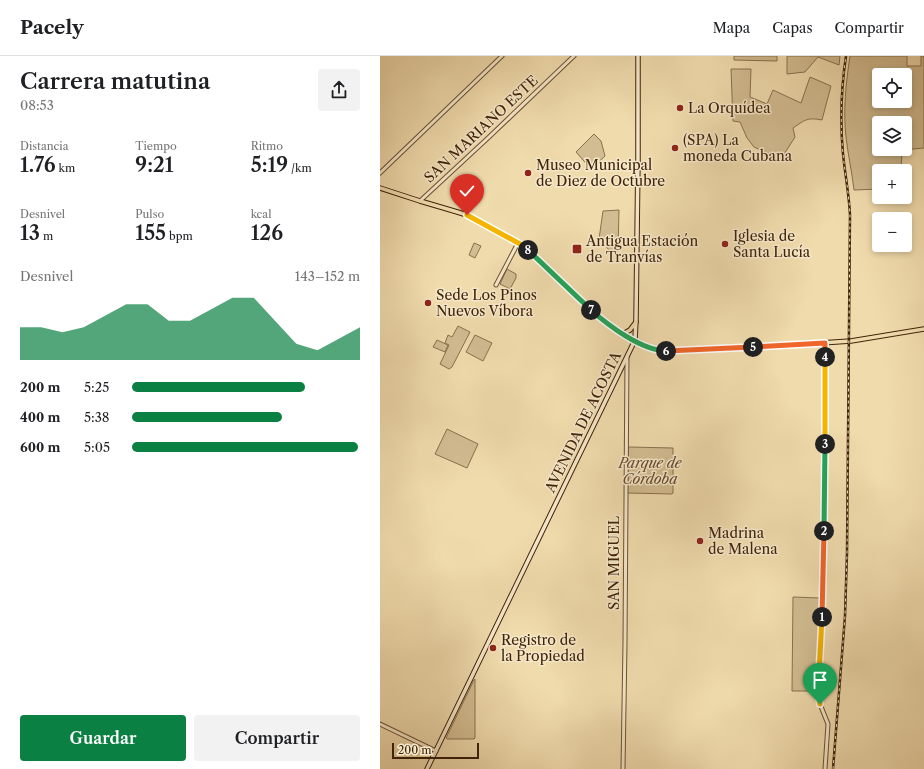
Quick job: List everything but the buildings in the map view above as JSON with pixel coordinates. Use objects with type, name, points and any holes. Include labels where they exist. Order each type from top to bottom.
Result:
[{"type":"main road","name":"AVENIDA DE ACOSTA","points":[[427,769],[634,340],[636,322],[638,56]]},
{"type":"main road","points":[[380,188],[467,215],[518,243],[612,327],[634,340],[660,351],[825,343],[924,329]]},
{"type":"main road","points":[[623,334],[630,330],[636,322]]},
{"type":"street","points":[[380,172],[502,56]]},
{"type":"street","name":"SAN MARIANO ESTE","points":[[420,201],[574,56]]},
{"type":"street","points":[[496,285],[518,243]]},
{"type":"street","points":[[825,343],[823,596],[818,693],[820,704],[829,729],[826,769]]},
{"type":"street","name":"SAN MIGUEL","points":[[623,769],[627,356]]},
{"type":"street","points":[[380,724],[436,751]]},
{"type":"green space","points":[[734,56],[777,56],[777,61],[734,60]]},
{"type":"green space","points":[[787,56],[840,56],[839,65],[818,57],[805,72],[787,74]]},
{"type":"green space","points":[[850,56],[907,56],[907,66],[921,66],[921,56],[924,56],[924,148],[912,149],[912,116],[872,116],[872,156],[902,156],[901,164],[872,164],[872,189],[854,190],[845,127],[845,96]]},
{"type":"green space","points":[[731,69],[751,69],[750,97],[767,104],[773,90],[801,103],[810,77],[831,86],[822,120],[806,120],[793,128],[795,137],[781,159],[754,147],[747,138],[740,122],[733,121]]},
{"type":"green space","points":[[594,134],[601,141],[605,156],[591,169],[576,152]]},
{"type":"green space","points":[[619,210],[618,251],[611,252],[599,239],[603,211]]},
{"type":"green space","points":[[474,243],[481,246],[475,258],[469,255]]},
{"type":"green space","points":[[507,269],[516,274],[516,278],[510,289],[500,284]]},
{"type":"green space","points":[[458,326],[470,332],[452,367],[449,369],[440,364],[449,345],[445,343],[448,335],[452,337]]},
{"type":"green space","points":[[475,335],[492,343],[483,361],[466,352]]},
{"type":"green space","points":[[437,340],[448,345],[445,352],[433,347]]},
{"type":"green space","points":[[447,429],[478,444],[467,468],[435,454]]},
{"type":"green space","name":"Parque de Córdoba","points":[[629,447],[673,448],[672,494],[627,493]]},
{"type":"green space","points":[[793,597],[820,598],[815,691],[792,691]]},
{"type":"green space","points":[[475,679],[475,738],[447,739],[446,738]]},
{"type":"railway","points":[[833,769],[845,616],[847,553],[850,215],[843,154],[841,117],[846,56]]},
{"type":"place","name":"La Orquídea","points":[[680,108]]},
{"type":"place","name":"(SPA) La moneda Cubana","points":[[675,148]]},
{"type":"place","name":"Museo Municipal de Diez de Octubre","points":[[528,173]]},
{"type":"place","name":"Iglesia de Santa Lucía","points":[[725,244]]},
{"type":"place","name":"Antigua Estación de Tranvías","points":[[577,249]]},
{"type":"place","name":"Sede Los Pinos Nuevos Víbora","points":[[428,303]]},
{"type":"place","name":"Madrina de Malena","points":[[700,541]]},
{"type":"place","name":"Registro de la Propiedad","points":[[493,648]]},
{"type":"route","points":[[467,215],[520,244],[545,265],[590,309],[612,327],[650,348],[660,351],[676,351],[825,343],[823,596],[818,693],[818,700],[820,704]]}]
